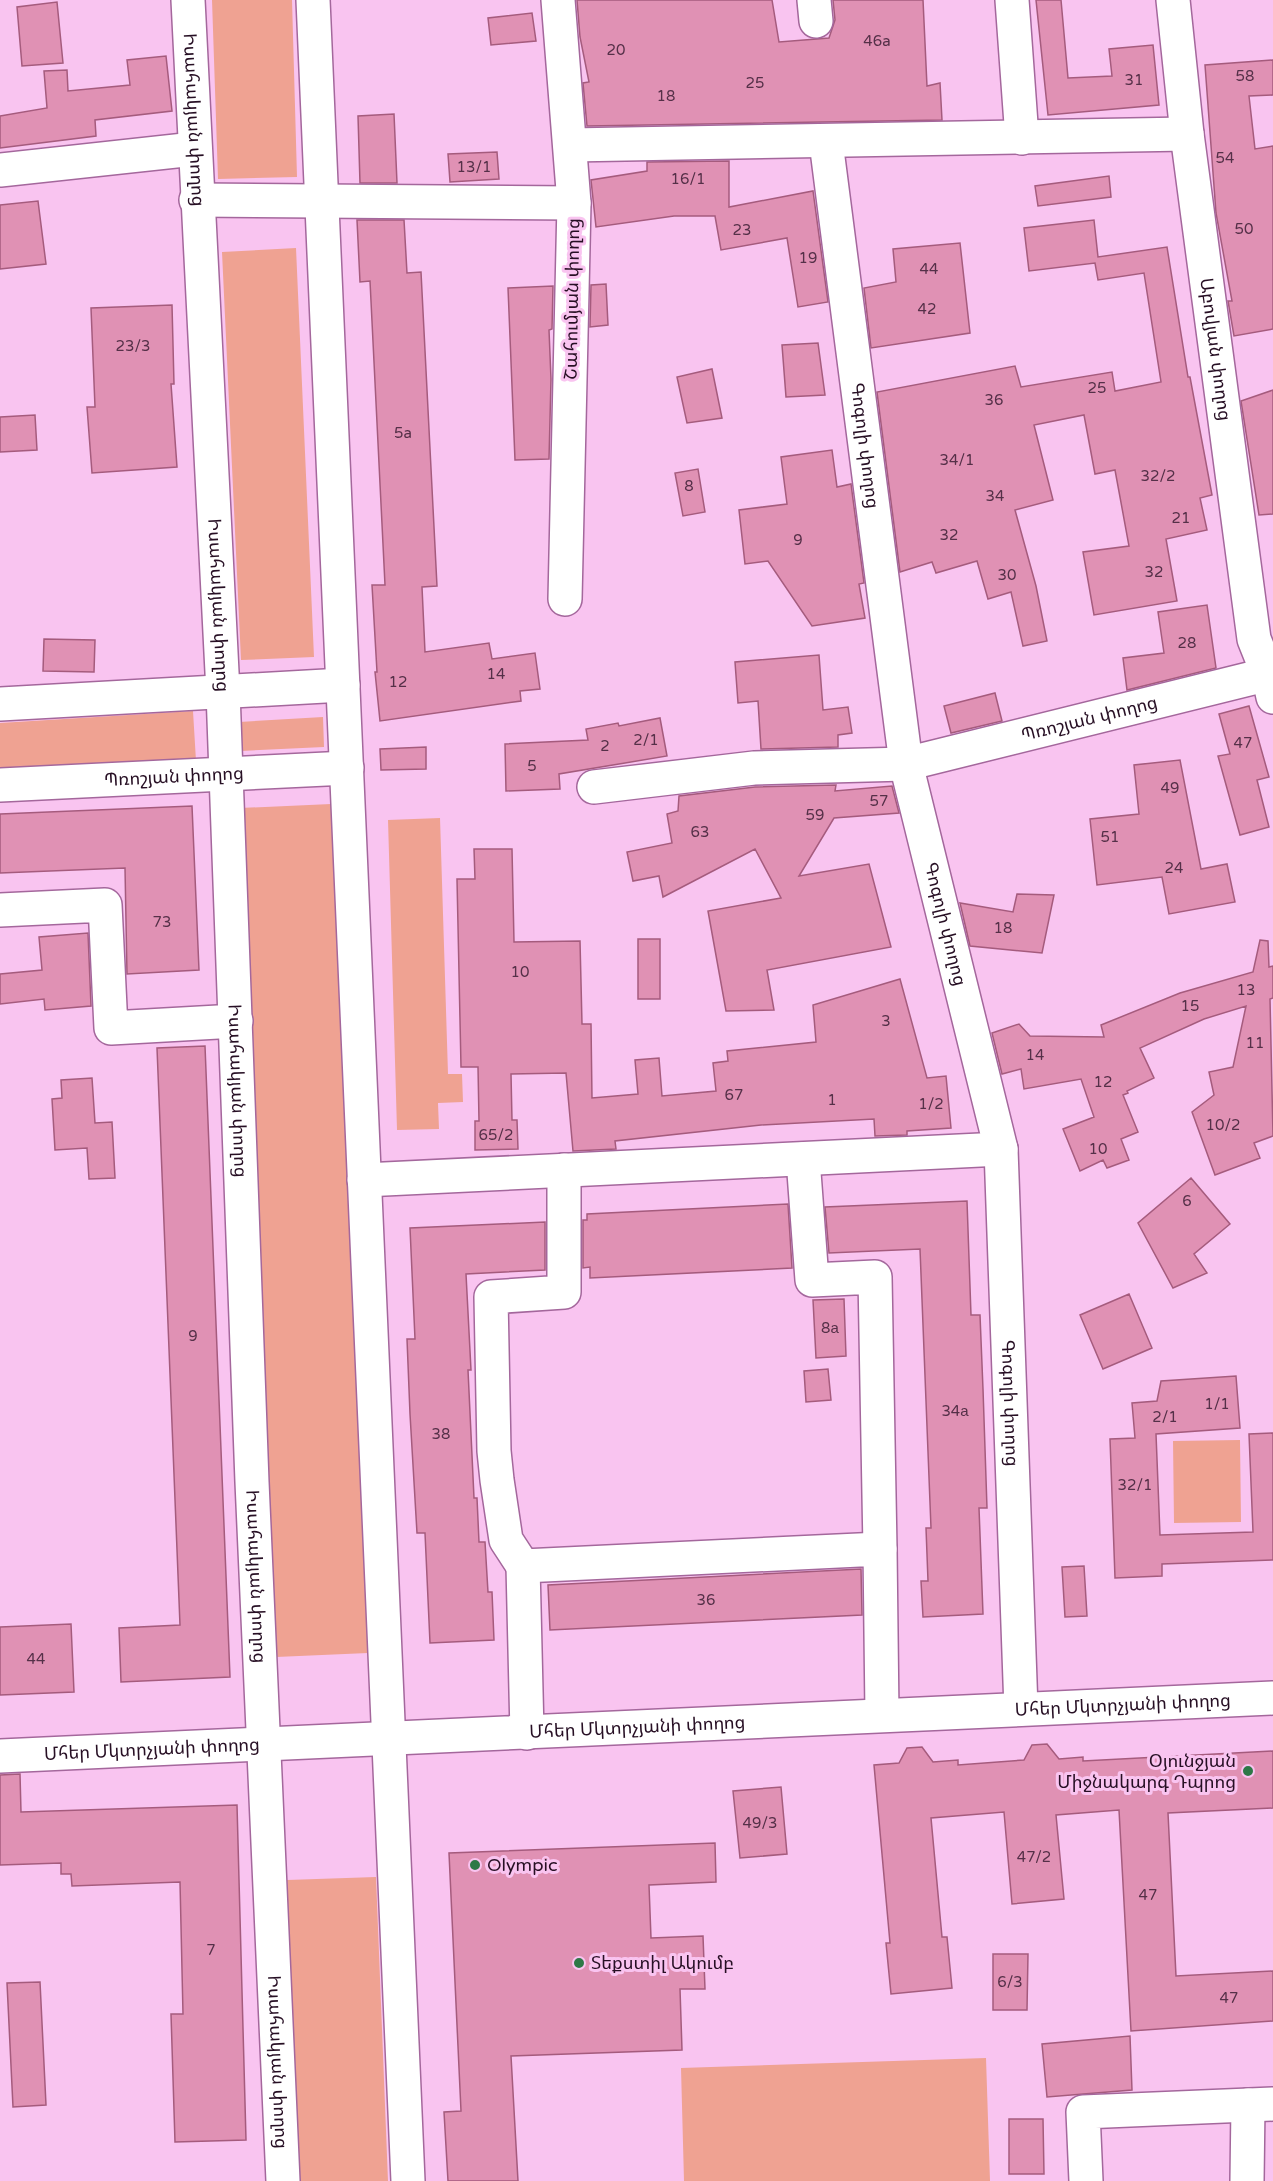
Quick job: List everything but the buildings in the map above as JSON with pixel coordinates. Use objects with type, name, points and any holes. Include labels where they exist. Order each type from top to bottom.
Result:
[{"type":"street","name":"Իսահակյան փողոց","points":[[188,0],[196,200],[223,692],[252,1482],[283,2181]]},
{"type":"street","points":[[313,0],[408,2181]]},
{"type":"street","name":"Շահումյան փողոց","points":[[558,0],[574,203],[565,599]]},
{"type":"street","points":[[1012,0],[1022,138]]},
{"type":"street","name":"Աբովյան փողոց","points":[[1173,0],[1187,134],[1254,639],[1271,682]]},
{"type":"street","points":[[570,146],[1187,134]]},
{"type":"street","name":"Գոգոլի փողոց","points":[[826,142],[906,764],[1001,1149],[1020,1709]]},
{"type":"street","points":[[0,170],[194,149]]},
{"type":"street","points":[[196,200],[574,203]]},
{"type":"street","name":"Պռոշյան փողոց","points":[[594,787],[754,768],[906,764],[1271,682]]},
{"type":"street","points":[[0,704],[343,685]]},
{"type":"street","name":"Պռոշյան փողոց","points":[[0,785],[347,768]]},
{"type":"street","points":[[0,910],[105,905],[111,1028],[236,1021]]},
{"type":"street","points":[[364,1179],[1001,1149]]},
{"type":"street","points":[[803,1159],[812,1280],[876,1277],[882,1715]]},
{"type":"street","points":[[527,1733],[523,1566],[506,1540],[496,1471],[492,1403],[491,1297],[564,1292],[564,1170]]},
{"type":"street","points":[[523,1566],[880,1549]]},
{"type":"street","name":"Մհեր Մկտրչյանի փողոց","points":[[0,1756],[1273,1698]]},
{"type":"street","points":[[1086,2181],[1083,2112],[1261,2105],[1247,2181]]},
{"type":"shaded area","points":[[212,0],[292,0],[297,177],[218,179]]},
{"type":"shaded area","points":[[296,248],[314,657],[241,660],[222,252]]},
{"type":"shaded area","points":[[193,711],[196,761],[0,773],[0,723]]},
{"type":"shaded area","points":[[323,717],[324,747],[241,751],[239,722]]},
{"type":"shaded area","points":[[331,804],[368,1653],[276,1657],[240,808]]},
{"type":"shaded area","points":[[440,818],[448,1074],[462,1074],[463,1102],[438,1103],[439,1129],[397,1130],[388,820]]},
{"type":"shaded area","points":[[1240,1440],[1241,1522],[1174,1523],[1173,1441]]},
{"type":"shaded area","points":[[376,1877],[388,2181],[299,2181],[287,1880]]},
{"type":"shaded area","points":[[986,2058],[990,2181],[684,2181],[681,2068]]},
{"type":"place","name":"Օյունջյան Միջնակարգ Դպրոց","points":[[1248,1771]]},
{"type":"place","name":"Olympic","points":[[475,1865]]},
{"type":"place","name":"Տեքստիլ Ակումբ","points":[[579,1963]]}]
